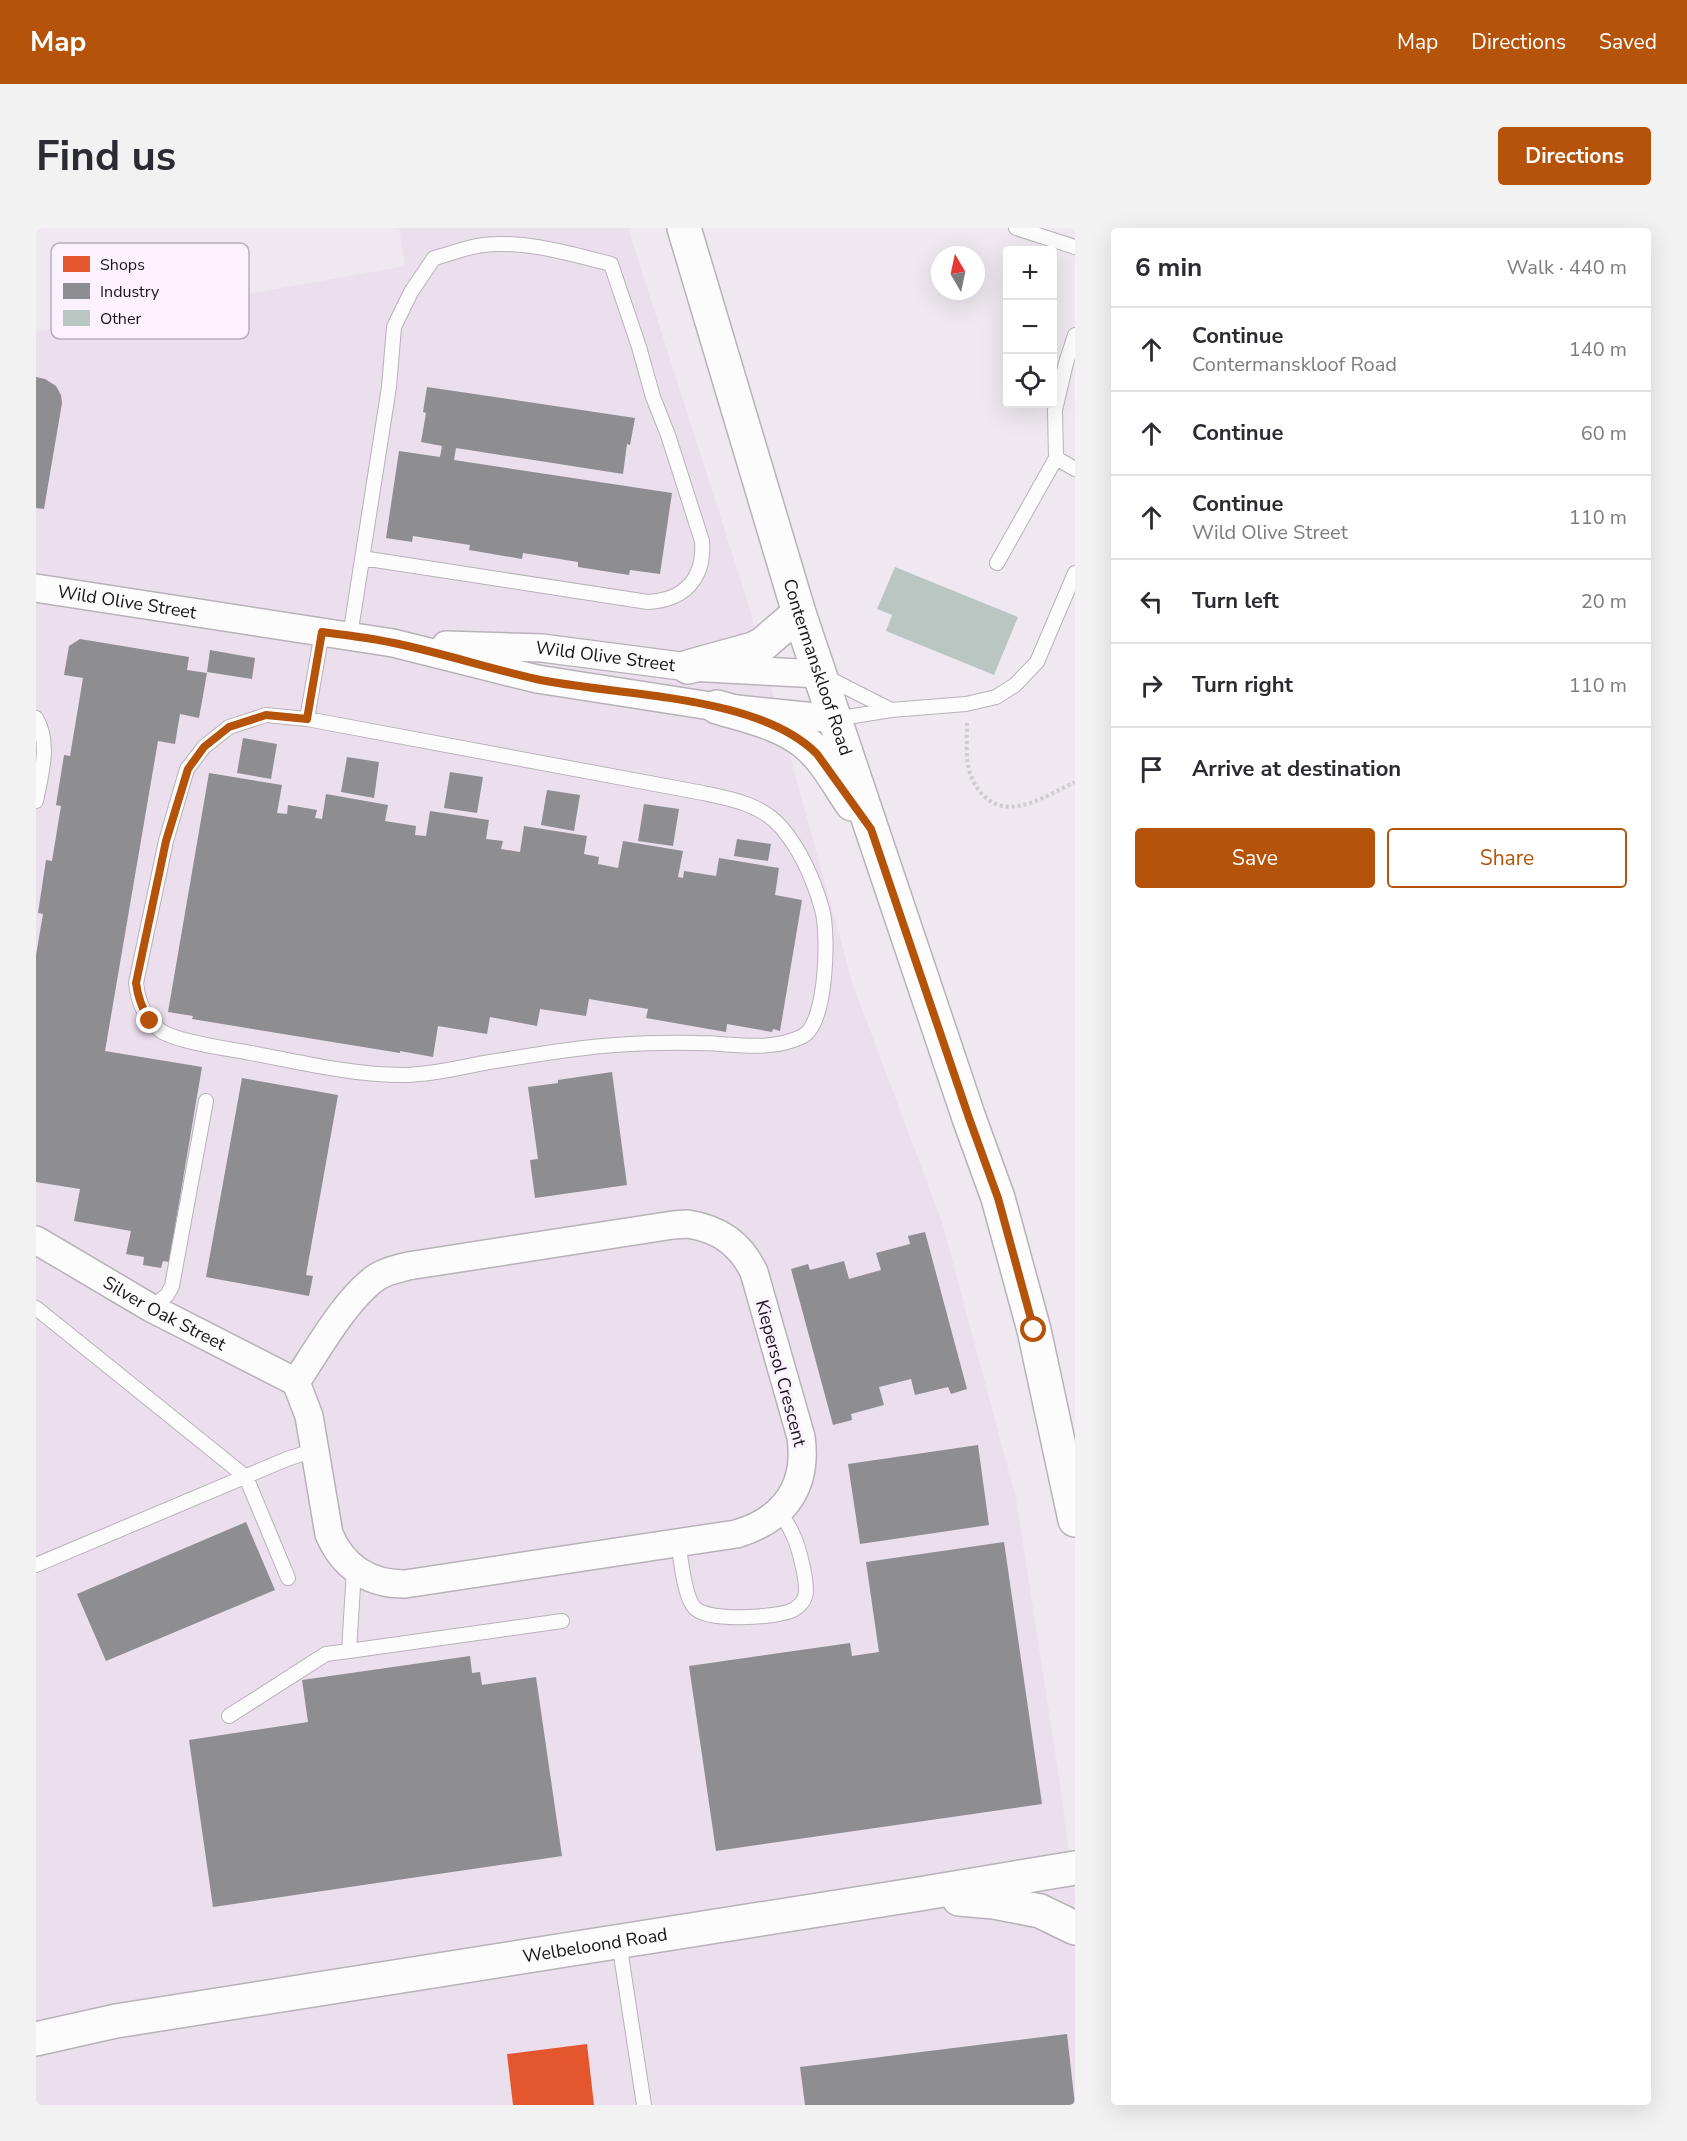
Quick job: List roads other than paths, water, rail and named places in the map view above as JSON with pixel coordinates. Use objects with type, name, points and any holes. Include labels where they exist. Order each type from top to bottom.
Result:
[{"type":"street","name":"Contermanskloof Road","points":[[684,228],[799,613],[998,1198],[1034,1330],[1075,1520]]},
{"type":"street","name":"Wild Olive Street","points":[[36,588],[393,643],[537,679],[710,706],[835,720]]},
{"type":"street","points":[[799,613],[763,644],[698,668],[710,706],[780,728],[807,744],[817,754],[871,829]]},
{"type":"street","name":"Wild Olive Street","points":[[393,643],[542,648],[698,668],[819,674]]},
{"type":"street","name":"Kiepersol Crescent","points":[[674,1225],[702,1226],[728,1238],[739,1248],[754,1272],[801,1437],[802,1468],[791,1496],[779,1511],[767,1521],[736,1534],[405,1584],[378,1581],[354,1570],[335,1548],[329,1534],[309,1416],[296,1383],[325,1337],[358,1293],[379,1276],[393,1270],[674,1225]]},
{"type":"street","name":"Silver Oak Street","points":[[36,1240],[151,1308],[296,1383]]},
{"type":"street","name":"Welbeloond Road","points":[[36,2039],[116,2021],[1075,1868]]},
{"type":"street","points":[[913,1895],[994,1902],[1040,1911],[1075,1928]]},
{"type":"street","name":"Welbeloond Road","points":[[36,2022],[116,2021]]},
{"type":"lane","points":[[1016,228],[1075,247]]},
{"type":"lane","points":[[350,636],[362,558],[389,387],[394,327],[411,292],[434,258],[484,245],[525,246],[554,249],[611,264],[702,541],[701,565],[690,586],[671,598],[648,602],[362,558]]},
{"type":"lane","points":[[997,563],[1056,458],[1055,410],[1075,335]]},
{"type":"lane","points":[[1056,458],[1075,469]]},
{"type":"lane","points":[[835,720],[891,710],[966,704],[996,697],[1015,685],[1037,662],[1075,573]]},
{"type":"lane","points":[[307,719],[322,632]]},
{"type":"lane","points":[[819,674],[891,710]]},
{"type":"lane","points":[[266,715],[307,719],[703,793],[740,801],[762,811],[780,825],[795,846],[823,910],[826,928],[823,991],[814,1024],[807,1034],[775,1046],[667,1042],[590,1047],[402,1075],[341,1069],[203,1044],[164,1033],[150,1021],[142,1009],[136,983],[166,841],[188,769],[204,747],[229,727],[266,715]]},
{"type":"lane","points":[[36,718],[42,728],[44,756],[36,801]]},
{"type":"lane","points":[[151,1308],[167,1295],[172,1286],[206,1101]]},
{"type":"lane","points":[[36,1308],[246,1477],[288,1578]]},
{"type":"lane","points":[[36,1565],[315,1450]]},
{"type":"lane","points":[[678,1542],[687,1594],[692,1606],[698,1611],[727,1617],[792,1611],[801,1605],[806,1591],[801,1558],[793,1535],[779,1511]]},
{"type":"lane","points":[[349,1651],[354,1570]]},
{"type":"lane","points":[[229,1716],[326,1654],[562,1621]]},
{"type":"lane","points":[[619,1942],[644,2105]]}]
